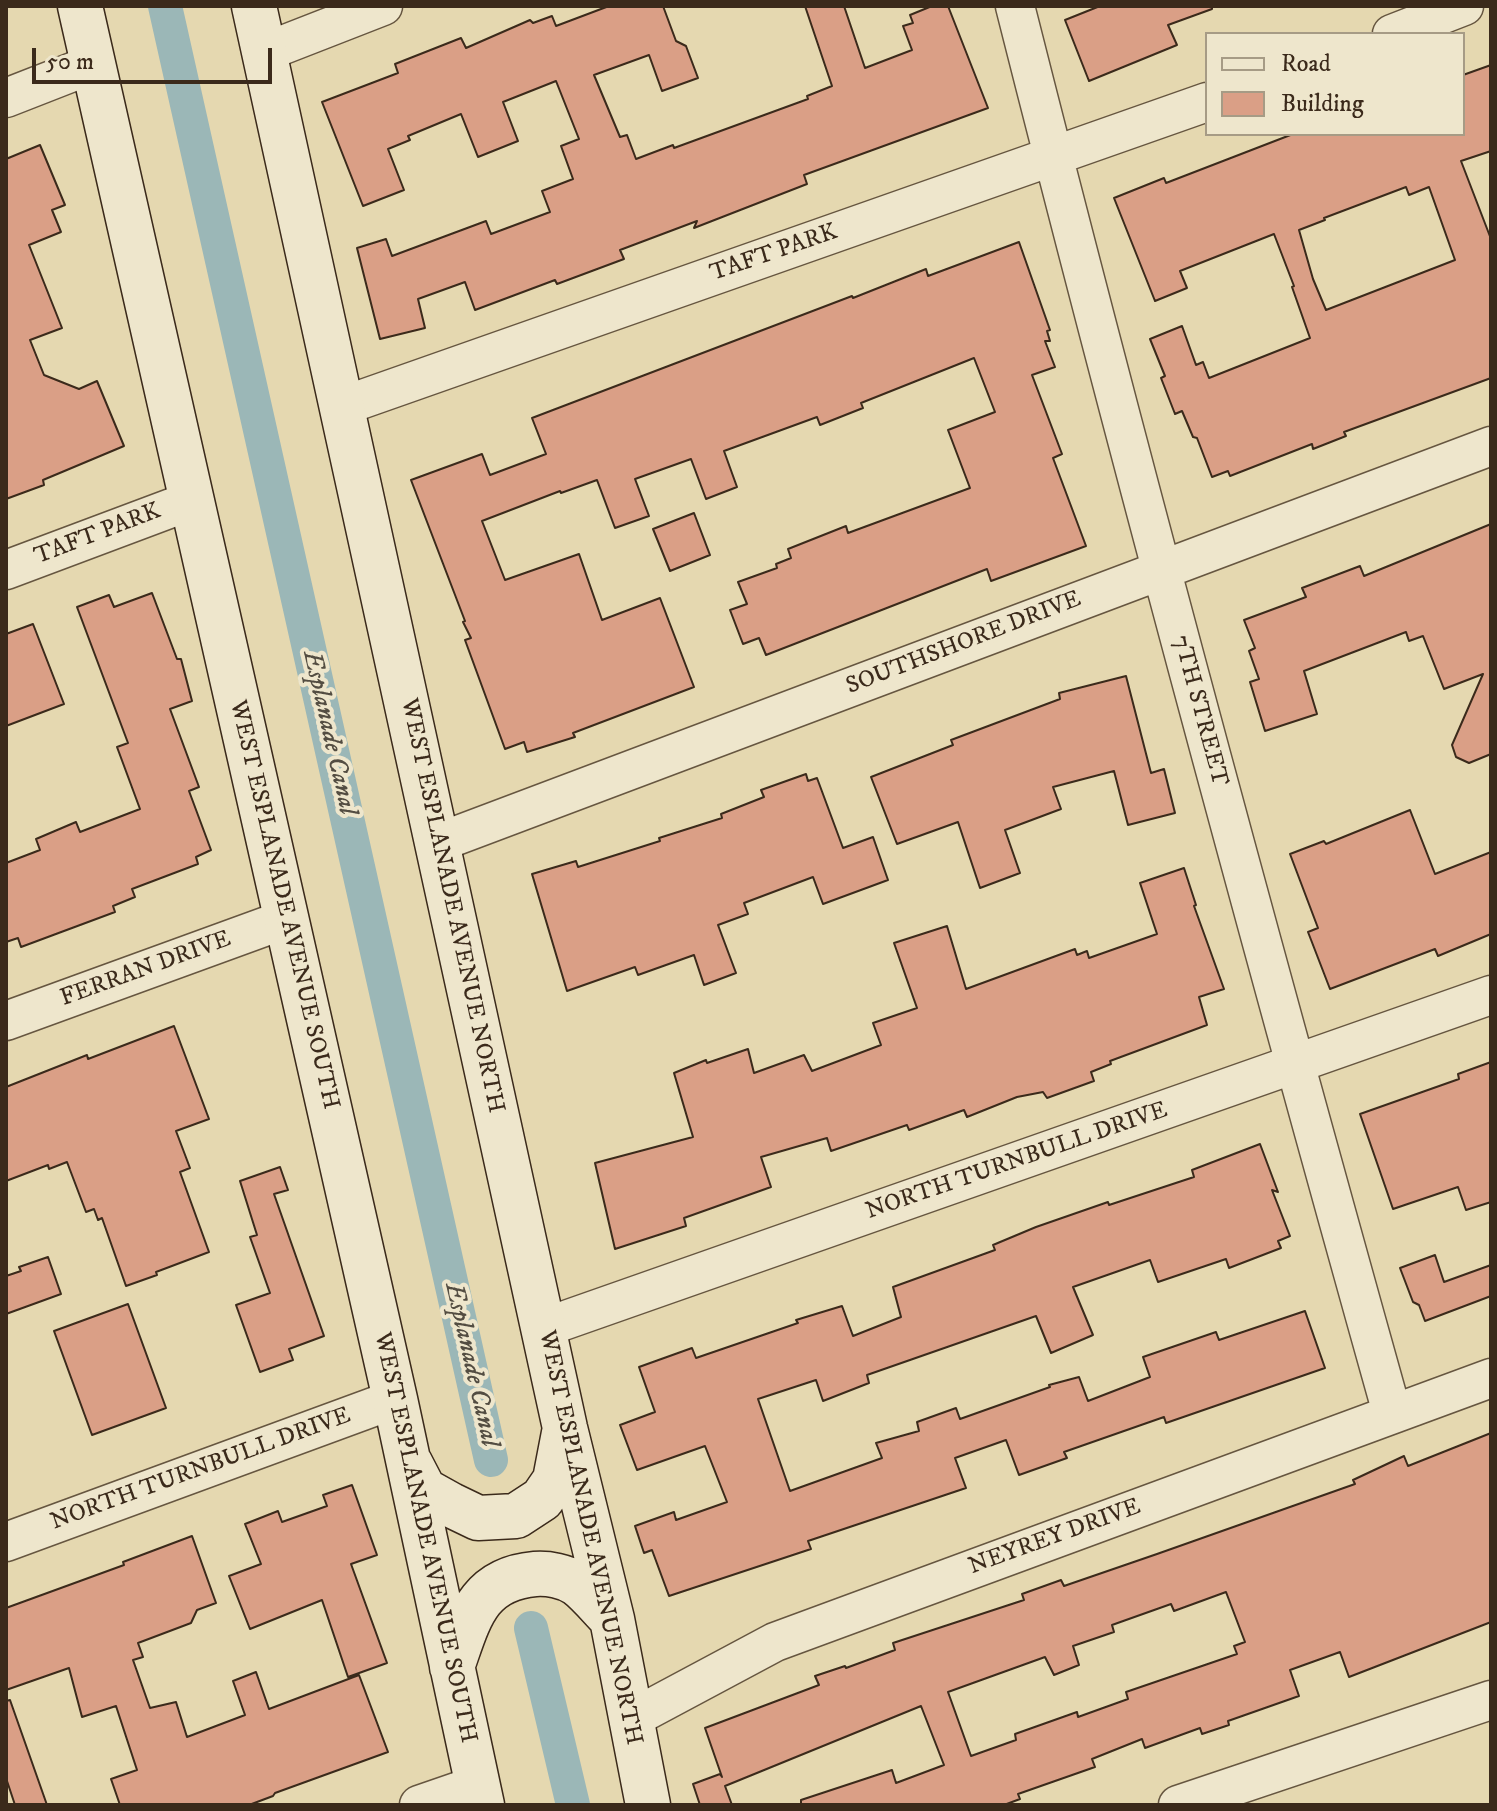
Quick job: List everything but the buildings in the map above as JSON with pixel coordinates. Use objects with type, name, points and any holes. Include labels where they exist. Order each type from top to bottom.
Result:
[{"type":"main road","name":"WEST ESPLANADE AVENUE NORTH","points":[[254,6],[565,1428],[612,1619],[629,1720],[648,1805]]},
{"type":"main road","name":"WEST ESPLANADE AVENUE SOUTH","points":[[87,26],[190,501],[408,1457],[479,1795]]},
{"type":"main road","points":[[408,1457],[424,1490],[451,1505],[478,1518],[516,1516],[542,1499],[555,1480],[565,1428]]},
{"type":"main road","points":[[452,1667],[471,1613],[491,1587],[521,1575],[548,1573],[576,1583],[612,1619]]},
{"type":"street","points":[[265,52],[383,6]]},
{"type":"street","name":"7TH STREET","points":[[1015,6],[1160,570],[1392,1413]]},
{"type":"street","points":[[1397,32],[1464,6]]},
{"type":"street","points":[[6,98],[87,26]]},
{"type":"street","name":"TAFT PARK","points":[[340,407],[1205,103]]},
{"type":"street","name":"SOUTHSHORE DRIVE","points":[[437,843],[1491,446]]},
{"type":"street","name":"TAFT PARK","points":[[6,570],[190,501]]},
{"type":"street","name":"FERRAN DRIVE","points":[[6,1021],[286,919]]},
{"type":"street","name":"NORTH TURNBULL DRIVE","points":[[543,1328],[1491,995]]},
{"type":"street","name":"NEYREY DRIVE","points":[[629,1720],[775,1642],[1491,1378]]},
{"type":"street","name":"NORTH TURNBULL DRIVE","points":[[6,1542],[395,1399]]},
{"type":"street","points":[[1196,1802],[1491,1700]]},
{"type":"street","points":[[419,1805],[479,1795]]},
{"type":"waterway","name":"Esplanade Canal","points":[[165,6],[491,1460]]},
{"type":"waterway","name":"Esplanade Canal","points":[[531,1628],[573,1805]]}]
